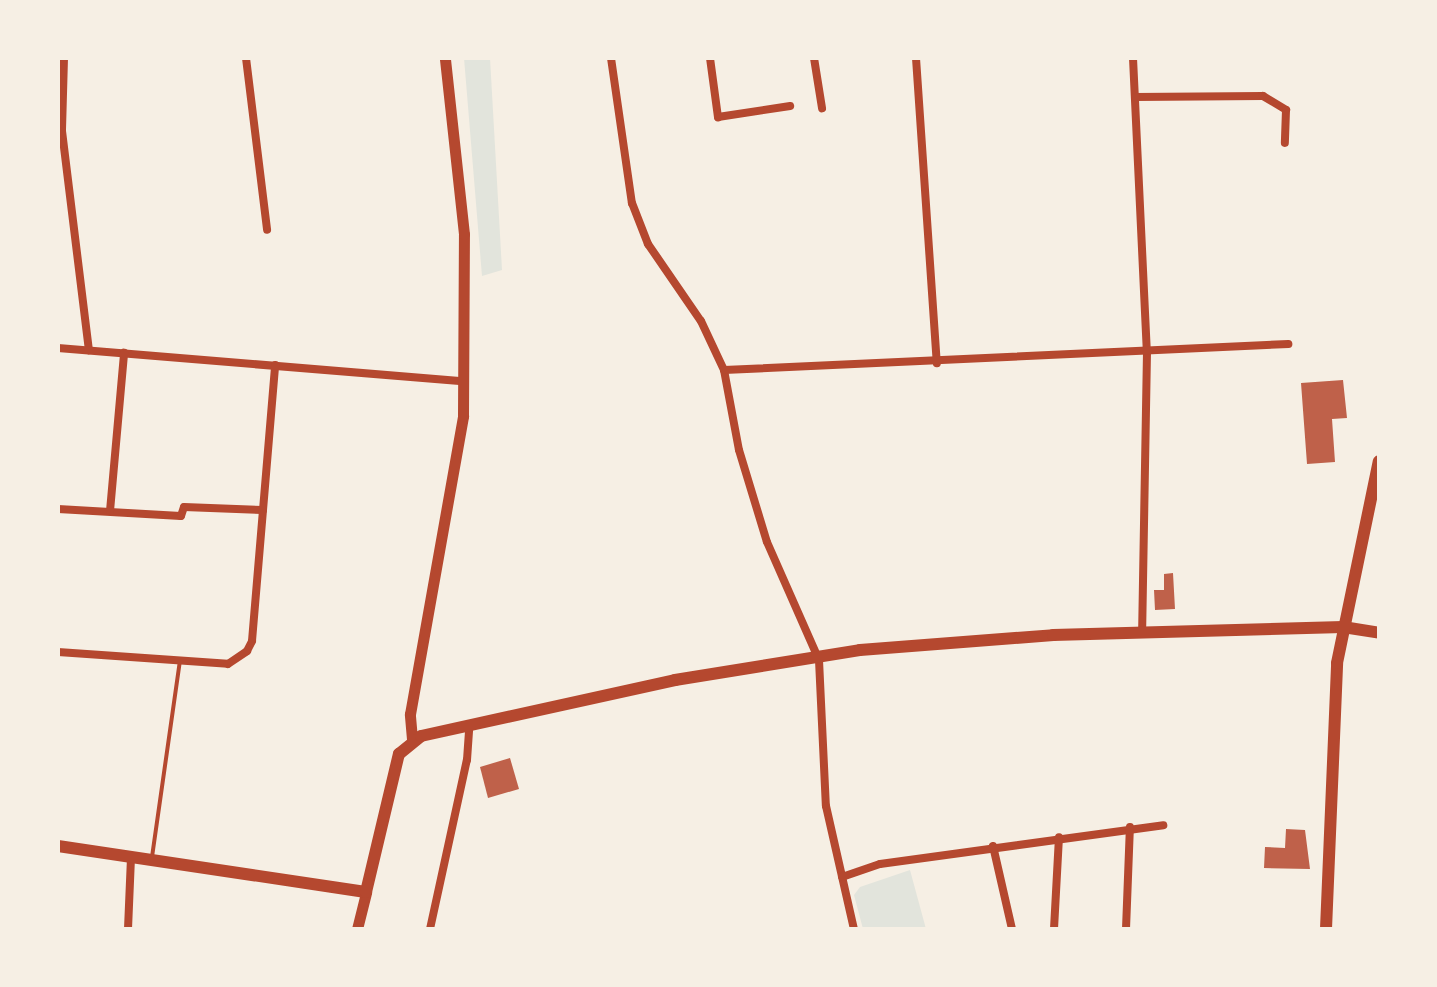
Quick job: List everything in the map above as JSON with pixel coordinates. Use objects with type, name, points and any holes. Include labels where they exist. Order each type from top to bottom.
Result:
[{"type":"main road","points":[[1326,929],[1330,751],[1343,627],[1379,461]]},
{"type":"main road","points":[[58,846],[366,892],[399,754],[412,739],[675,680],[819,660],[860,650],[995,638],[1343,627],[1379,633]]},
{"type":"street","points":[[64,58],[63,184],[89,350]]},
{"type":"street","points":[[246,58],[267,230]]},
{"type":"street","points":[[412,739],[410,714],[454,483],[463,381],[463,222],[445,58]]},
{"type":"street","points":[[611,58],[632,203],[648,244],[701,321],[724,370],[739,450],[767,542],[819,660],[826,806],[854,929]]},
{"type":"street","points":[[710,58],[718,117],[790,106]]},
{"type":"street","points":[[814,58],[822,108]]},
{"type":"street","points":[[916,58],[937,363]]},
{"type":"street","points":[[1133,58],[1147,352],[1142,634]]},
{"type":"street","points":[[1135,97],[1263,96],[1286,110],[1285,143]]},
{"type":"street","points":[[724,370],[937,363],[1288,344]]},
{"type":"street","points":[[58,348],[463,381]]},
{"type":"street","points":[[110,511],[124,353]]},
{"type":"street","points":[[58,652],[228,664],[247,651],[275,365]]},
{"type":"street","points":[[58,509],[181,516],[184,507],[263,510]]},
{"type":"street","points":[[430,929],[467,760],[469,728]]},
{"type":"street","points":[[842,877],[880,864],[1130,827],[1163,825]]},
{"type":"street","points":[[1126,929],[1130,827]]},
{"type":"street","points":[[1054,929],[1059,837]]},
{"type":"street","points":[[993,846],[1012,929]]},
{"type":"street","points":[[128,929],[131,856]]},
{"type":"street","points":[[357,929],[366,892]]},
{"type":"lane","points":[[151,858],[180,661]]},
{"type":"shaded area","points":[[464,58],[490,58],[502,270],[482,276]]},
{"type":"shaded area","points":[[910,870],[926,929],[863,929],[854,895],[860,887]]},
{"type":"building","points":[[1343,380],[1347,418],[1332,419],[1335,462],[1307,464],[1301,383]]},
{"type":"building","points":[[1173,573],[1175,609],[1155,610],[1154,590],[1164,590],[1164,574]]},
{"type":"building","points":[[510,758],[519,789],[488,798],[480,767]]},
{"type":"building","points":[[1286,829],[1305,830],[1310,869],[1264,868],[1265,847],[1285,848]]}]
